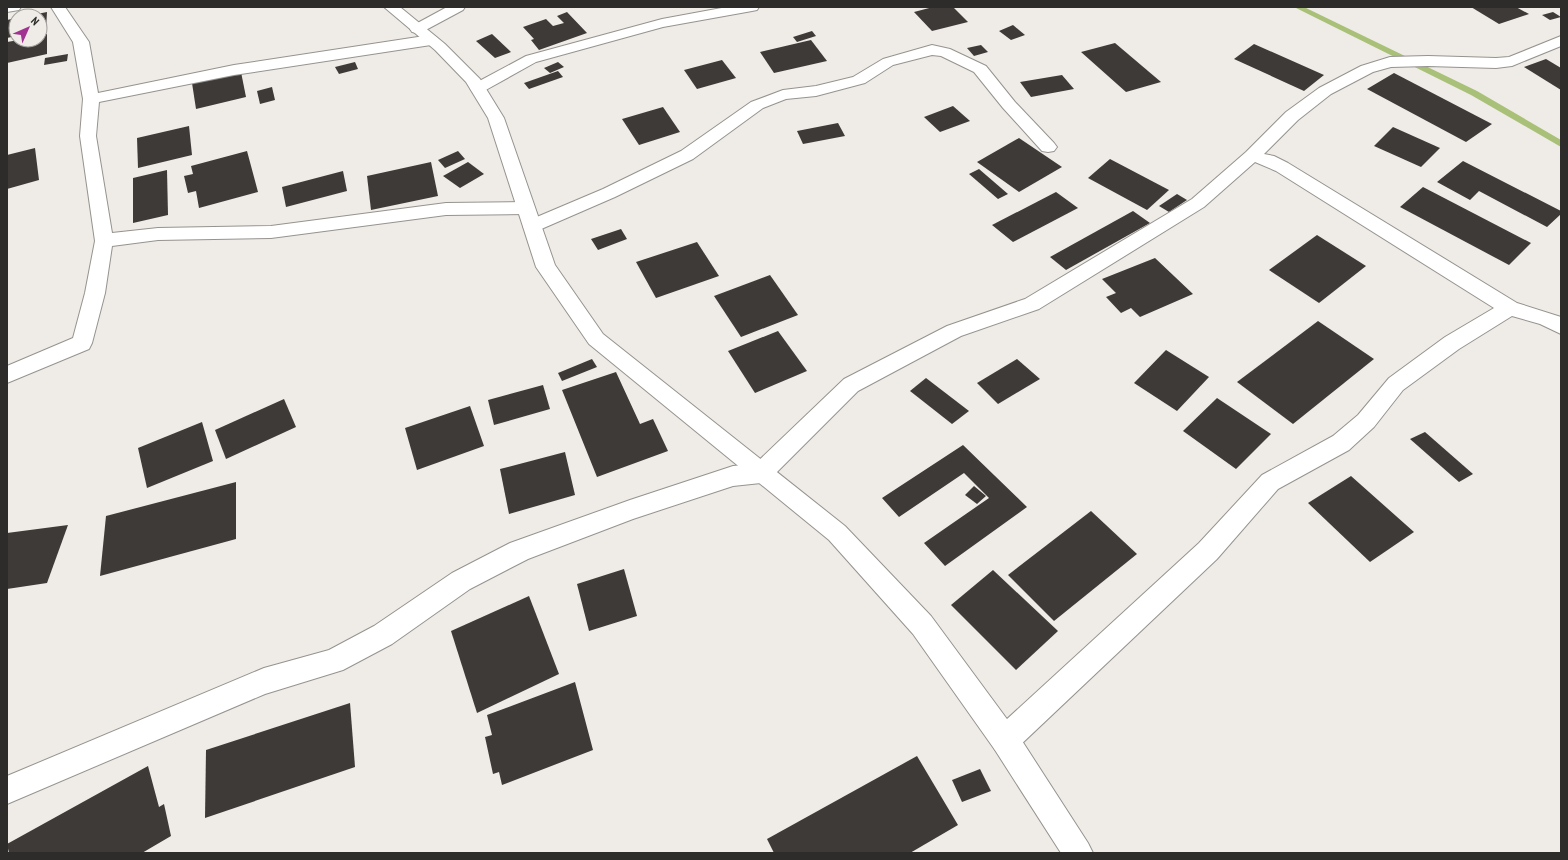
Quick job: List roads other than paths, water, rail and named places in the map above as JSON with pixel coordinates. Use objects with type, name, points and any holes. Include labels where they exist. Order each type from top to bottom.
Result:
[{"type":"street","points":[[7,8],[14,7]]},
{"type":"street","points":[[7,376],[82,344],[95,293],[104,241],[88,136],[91,99],[81,42],[58,7]]},
{"type":"street","points":[[391,7],[424,34],[472,79],[478,88],[496,118],[546,267],[596,339],[837,533],[922,625],[1005,740],[1078,853]]},
{"type":"street","points":[[91,99],[424,34],[458,7]]},
{"type":"street","points":[[478,88],[531,59],[662,23],[752,7]]},
{"type":"street","points":[[7,790],[264,681],[334,661],[383,635],[461,581],[519,551],[630,510],[733,476],[761,473],[851,385],[954,331],[1032,304],[1198,203],[1252,156],[1292,116],[1325,91],[1367,70],[1390,62],[1428,61],[1496,63],[1512,61],[1561,40]]},
{"type":"street","points":[[104,241],[158,234],[271,232],[446,208],[529,218],[609,193],[687,155],[757,105],[783,95],[816,91],[859,80],[888,62],[932,50],[945,52],[980,69],[1009,105],[1048,146]]},
{"type":"street","points":[[1252,156],[1268,160],[1282,167],[1510,308],[1547,319],[1561,326]]},
{"type":"street","points":[[1005,740],[1208,551],[1270,482],[1341,443],[1366,421],[1396,384],[1452,343],[1510,308]]},
{"type":"waterway","points":[[1298,7],[1474,93],[1561,144]]}]
